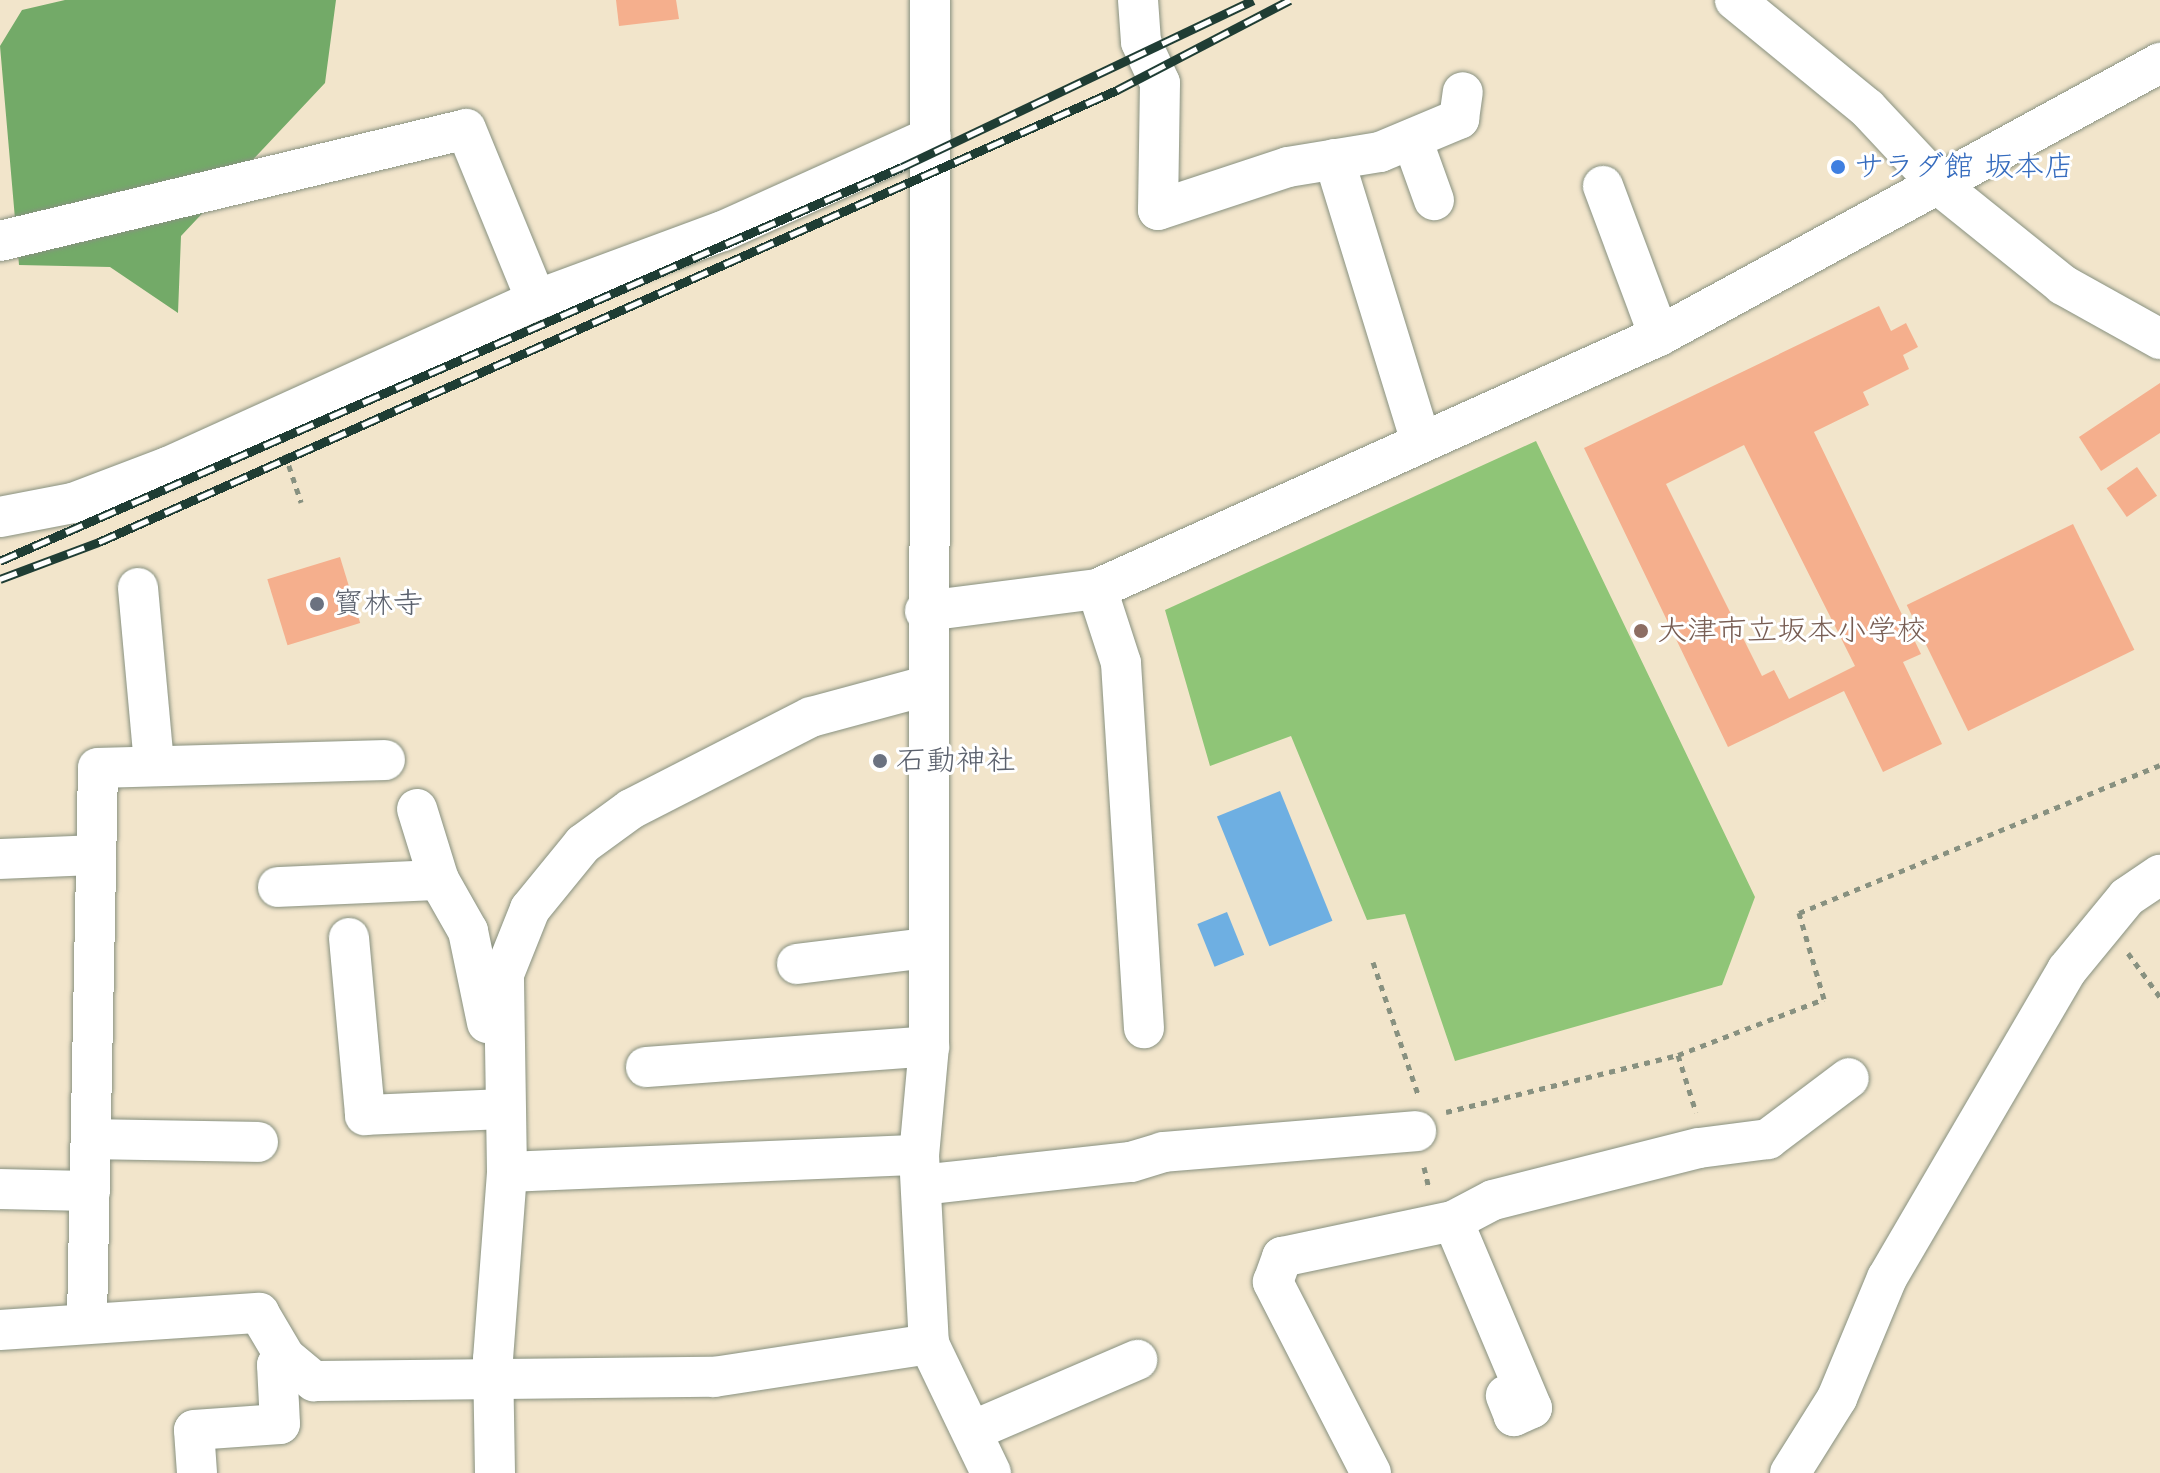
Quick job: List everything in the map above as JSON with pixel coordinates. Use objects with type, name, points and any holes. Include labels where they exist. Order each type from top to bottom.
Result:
[{"type":"street","points":[[930,0],[925,611],[929,1046],[920,1170],[929,1344],[991,1473]]},
{"type":"street","points":[[1138,0],[1141,42],[1160,83],[1158,210],[1412,139],[1459,119],[1463,92]]},
{"type":"street","points":[[1735,0],[1867,108],[1940,186],[2063,285],[2160,339]]},
{"type":"street","points":[[925,611],[1097,589],[1659,336],[1940,186],[2160,63]]},
{"type":"street","points":[[0,241],[466,129],[536,300]]},
{"type":"street","points":[[0,517],[73,503],[168,467],[536,300],[723,231],[931,137]]},
{"type":"street","points":[[1412,139],[1434,200]]},
{"type":"street","points":[[1334,159],[1421,442]]},
{"type":"street","points":[[1603,186],[1659,336]]},
{"type":"street","points":[[138,588],[154,764]]},
{"type":"street","points":[[1097,589],[1121,663],[1144,1028]]},
{"type":"street","points":[[495,1473],[500,1189],[507,1172],[503,1103],[504,974],[530,909],[583,844],[631,809],[811,717],[926,686]]},
{"type":"street","points":[[87,1320],[98,768],[154,764],[385,760]]},
{"type":"street","points":[[417,809],[439,880],[468,931],[503,1103]]},
{"type":"street","points":[[0,859],[96,855]]},
{"type":"street","points":[[1790,1473],[1837,1398],[1887,1278],[2067,970],[2106,923],[2160,875]]},
{"type":"street","points":[[278,887],[439,880]]},
{"type":"street","points":[[349,938],[365,1115],[503,1103]]},
{"type":"street","points":[[797,964],[928,948]]},
{"type":"street","points":[[646,1067],[929,1046]]},
{"type":"street","points":[[1371,1473],[1273,1282],[1282,1257],[1453,1221],[1493,1200],[1707,1147],[1768,1139],[1849,1078]]},
{"type":"street","points":[[507,1172],[920,1170],[1131,1162],[1163,1152],[1428,1122]]},
{"type":"street","points":[[91,1139],[258,1142]]},
{"type":"street","points":[[0,1189],[90,1191]]},
{"type":"street","points":[[1453,1221],[1532,1408],[1514,1416],[1506,1396]]},
{"type":"street","points":[[0,1330],[87,1320],[259,1313],[285,1357],[314,1381],[714,1377],[929,1344]]},
{"type":"street","points":[[197,1473],[194,1430],[280,1424],[277,1365],[285,1357]]},
{"type":"street","points":[[972,1431],[1137,1360]]},
{"type":"path","points":[[293,470],[301,502]]},
{"type":"path","points":[[1428,1122],[1678,1055],[1824,999],[1799,913],[2160,765]]},
{"type":"path","points":[[2106,923],[2160,997]]},
{"type":"path","points":[[1678,1055],[1707,1147]]},
{"type":"green space","points":[[65,0],[336,0],[325,83],[181,236],[178,313],[110,267],[19,265],[0,46],[22,10]]},
{"type":"green space","points":[[1536,441],[1755,897],[1722,985],[1455,1061],[1405,914],[1367,920],[1291,736],[1210,766],[1165,610]]},
{"type":"water","points":[[1280,791],[1332,921],[1269,946],[1217,816]]},
{"type":"water","points":[[1227,912],[1244,955],[1215,967],[1197,924]]},
{"type":"building","points":[[616,0],[676,0],[679,19],[619,26]]},
{"type":"building","points":[[1879,306],[1891,331],[1906,323],[1918,347],[1903,355],[1909,369],[1863,392],[1869,405],[1814,432],[1921,654],[1903,662],[1942,744],[1883,772],[1844,691],[1728,747],[1584,448]],"holes":[[[1744,445],[1855,666],[1789,699],[1774,670],[1762,676],[1666,484]]]},
{"type":"building","points":[[2160,383],[2160,433],[2101,471],[2079,437]]},
{"type":"building","points":[[2137,467],[2157,496],[2127,517],[2107,488]]},
{"type":"building","points":[[2073,524],[2134,650],[1968,731],[1907,605]]},
{"type":"building","points":[[340,557],[360,623],[287,645],[267,579]]},
{"type":"railway","points":[[0,561],[902,167],[1253,0]]},
{"type":"railway","points":[[0,579],[99,542],[1117,90],[1290,0]]},
{"type":"place","name":"サラダ館 坂本店","points":[[1838,167]]},
{"type":"place","name":"寳林寺","points":[[317,604]]},
{"type":"place","name":"大津市立坂本小学校","points":[[1641,631]]},
{"type":"place","name":"石動神社","points":[[880,761]]}]
